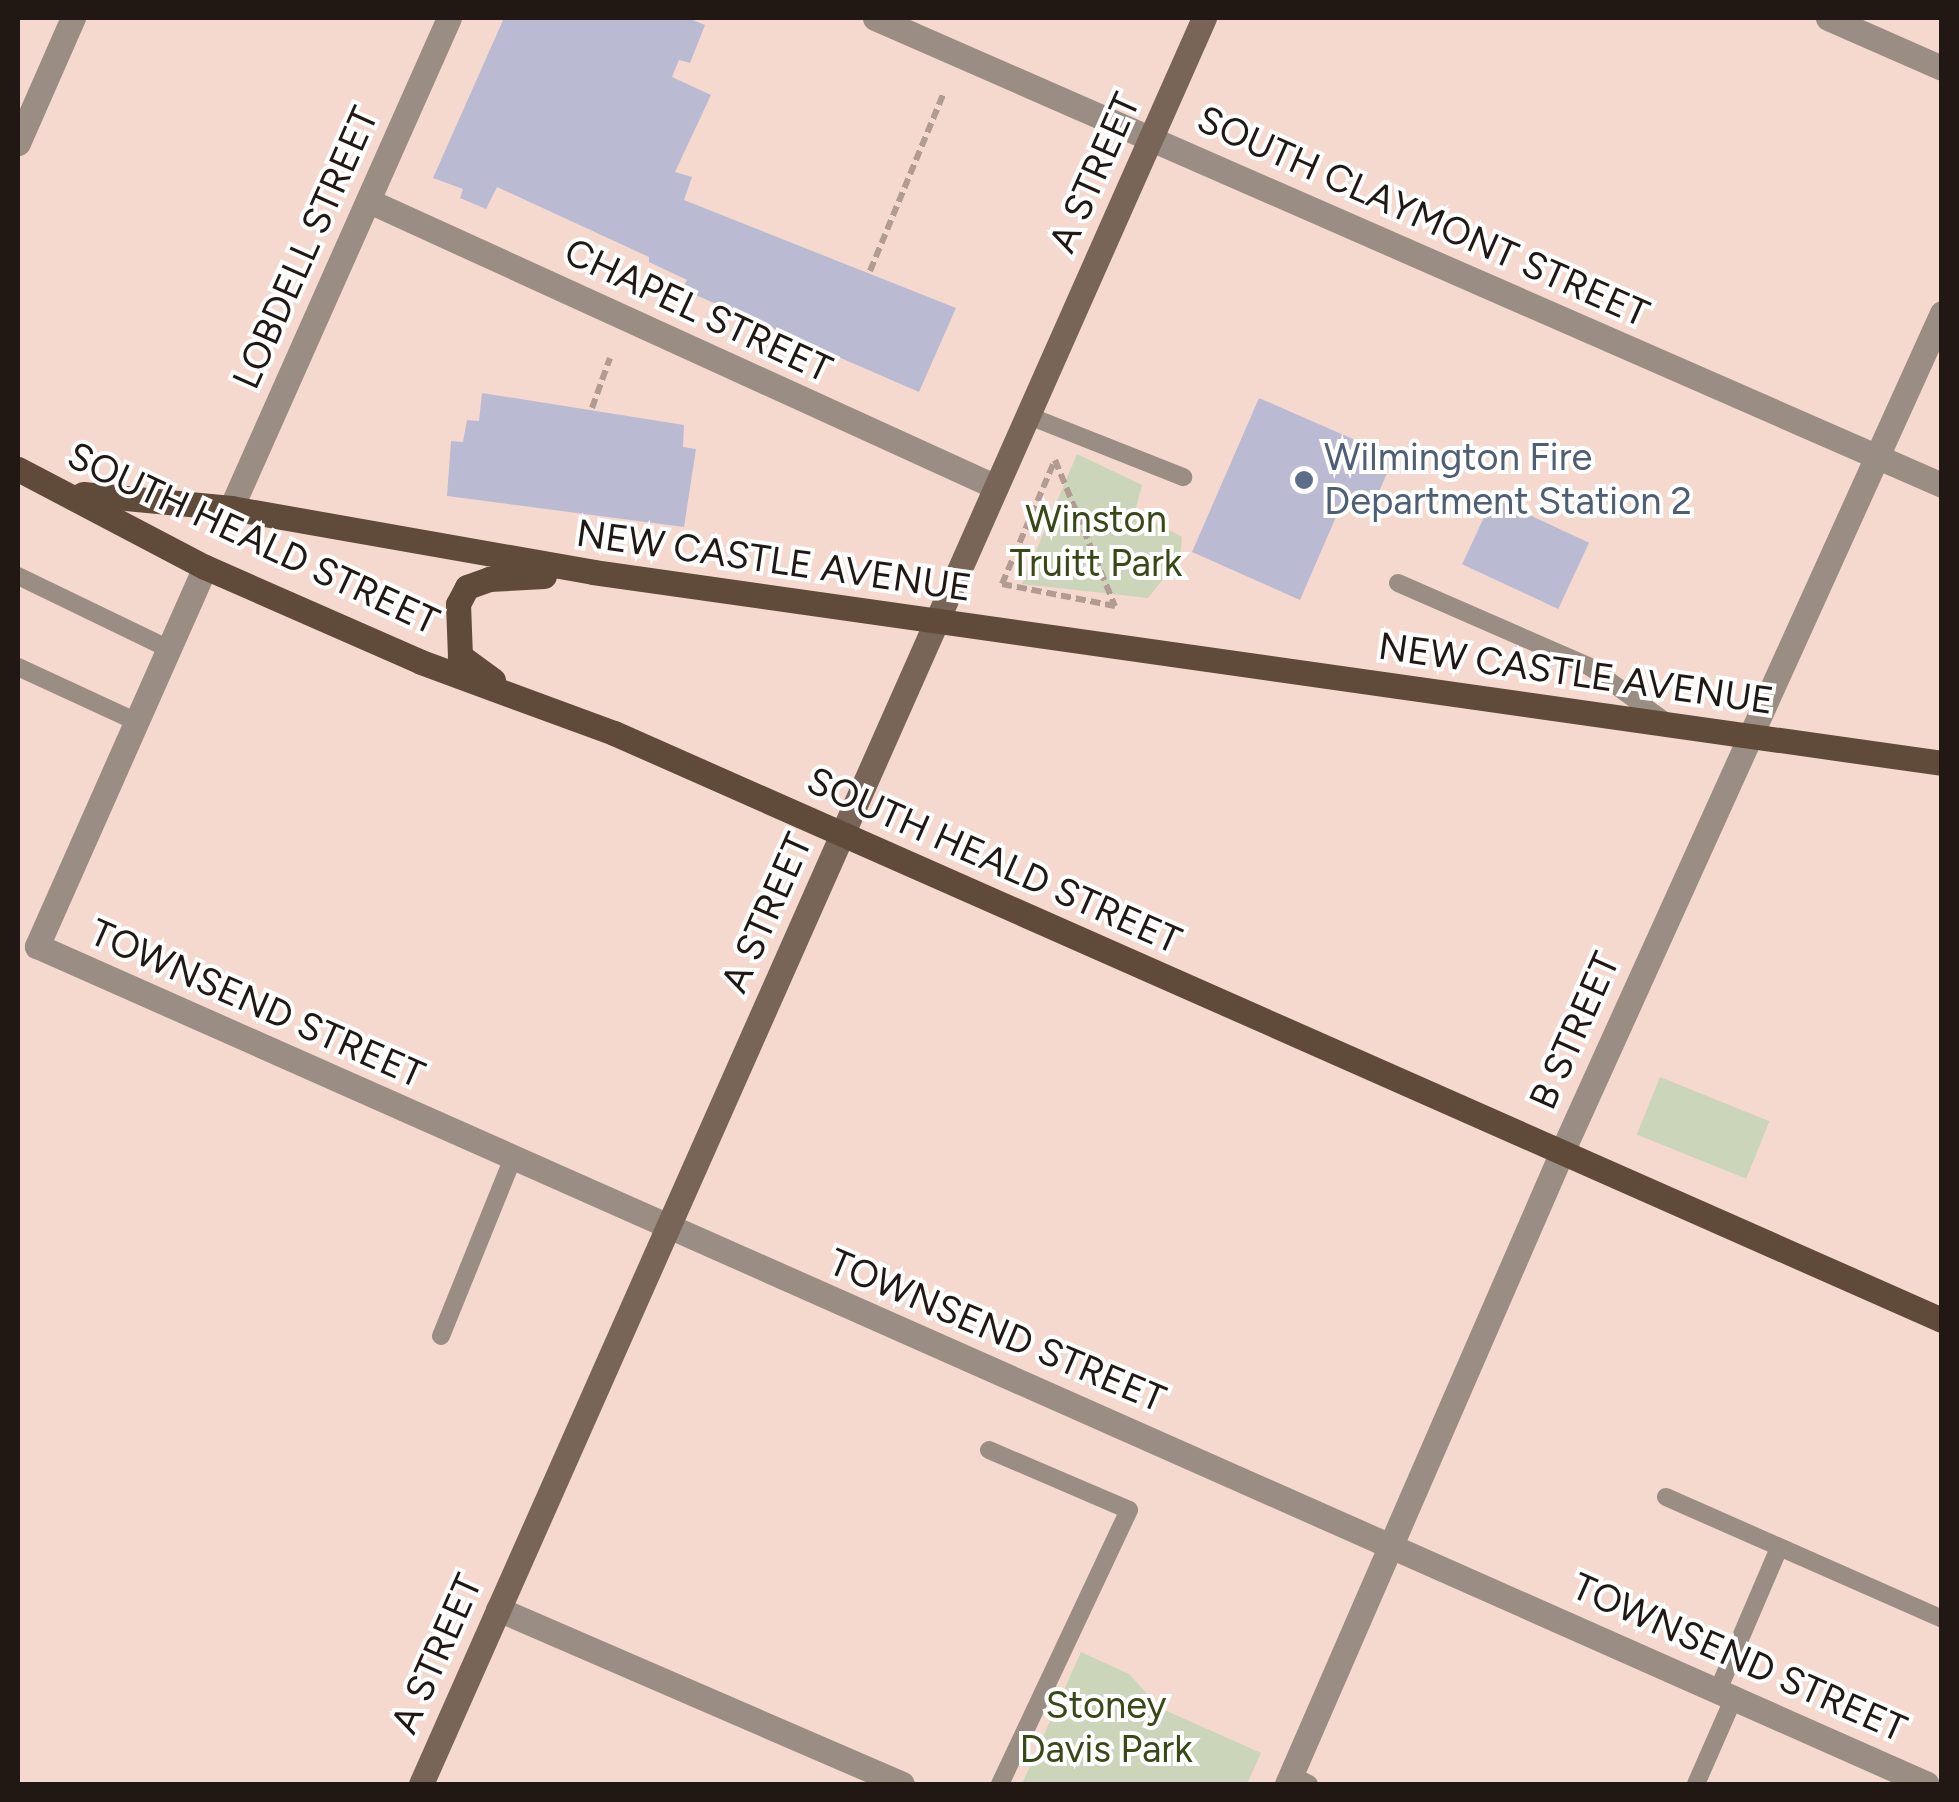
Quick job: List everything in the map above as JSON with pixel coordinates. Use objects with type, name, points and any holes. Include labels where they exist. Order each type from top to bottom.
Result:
[{"type":"main road","name":"SOUTH HEALD STREET","points":[[20,478],[73,494],[205,567],[421,662],[506,689],[843,834],[1942,1320]]},
{"type":"main road","name":"NEW CASTLE AVENUE","points":[[73,494],[231,508],[594,572],[1942,764]]},
{"type":"main road","points":[[506,689],[460,656],[456,624],[468,587],[489,579],[594,572]]},
{"type":"street","points":[[18,143],[73,18]]},
{"type":"street","name":"LOBDELL STREET","points":[[231,508],[449,18]]},
{"type":"street","name":"SOUTH CLAYMONT STREET","points":[[875,18],[1942,485]]},
{"type":"street","name":"A STREET","points":[[420,1784],[1204,18]]},
{"type":"street","points":[[1828,18],[1942,68]]},
{"type":"street","name":"CHAPEL STREET","points":[[368,201],[996,487]]},
{"type":"street","name":"B STREET","points":[[1296,1781],[1390,1543],[1561,1154],[1747,736],[1942,313]]},
{"type":"street","points":[[136,722],[205,567]]},
{"type":"street","name":"TOWNSEND STREET","points":[[136,722],[37,946],[666,1229],[1727,1691],[1927,1784]]},
{"type":"street","points":[[498,1609],[902,1784]]},
{"type":"lane","points":[[1029,416],[1183,477]]},
{"type":"lane","points":[[18,576],[169,649]]},
{"type":"lane","points":[[1398,584],[1590,666],[1671,725]]},
{"type":"lane","points":[[18,667],[136,722]]},
{"type":"lane","points":[[441,1336],[512,1160]]},
{"type":"lane","points":[[988,1450],[1130,1510],[1000,1784]]},
{"type":"lane","points":[[1666,1497],[1942,1619]]},
{"type":"lane","points":[[1696,1784],[1779,1548]]},
{"type":"path","points":[[870,271],[944,92]]},
{"type":"path","points":[[592,408],[610,358]]},
{"type":"path","points":[[1055,460],[1085,533],[1115,606],[1002,584],[1055,460]]},
{"type":"green space","name":"Winston Truitt Park","points":[[1077,454],[1142,485],[1135,511],[1182,537],[1180,558],[1148,598],[1022,584]]},
{"type":"green space","points":[[1660,1077],[1769,1121],[1746,1179],[1637,1134]]},
{"type":"green space","name":"Stoney Davis Park","points":[[1081,1652],[1129,1674],[1160,1708],[1261,1753],[1247,1784],[1022,1784]]},
{"type":"building","points":[[504,18],[688,18],[705,25],[690,63],[679,60],[672,77],[711,95],[675,172],[692,177],[684,200],[956,308],[919,392],[682,289],[687,280],[649,262],[649,257],[497,187],[486,209],[460,198],[463,189],[433,178]]},
{"type":"building","points":[[482,393],[684,425],[683,447],[696,449],[684,527],[447,496],[451,441],[463,442],[467,420],[479,421]]},
{"type":"building","name":"Wilmington Fire Department Station 2","points":[[1259,398],[1394,457],[1369,515],[1342,503],[1300,600],[1192,552]]},
{"type":"building","points":[[1493,498],[1589,543],[1558,609],[1462,564]]},
{"type":"place","name":"Wilmington Fire Department Station 2","points":[[1304,480]]}]
